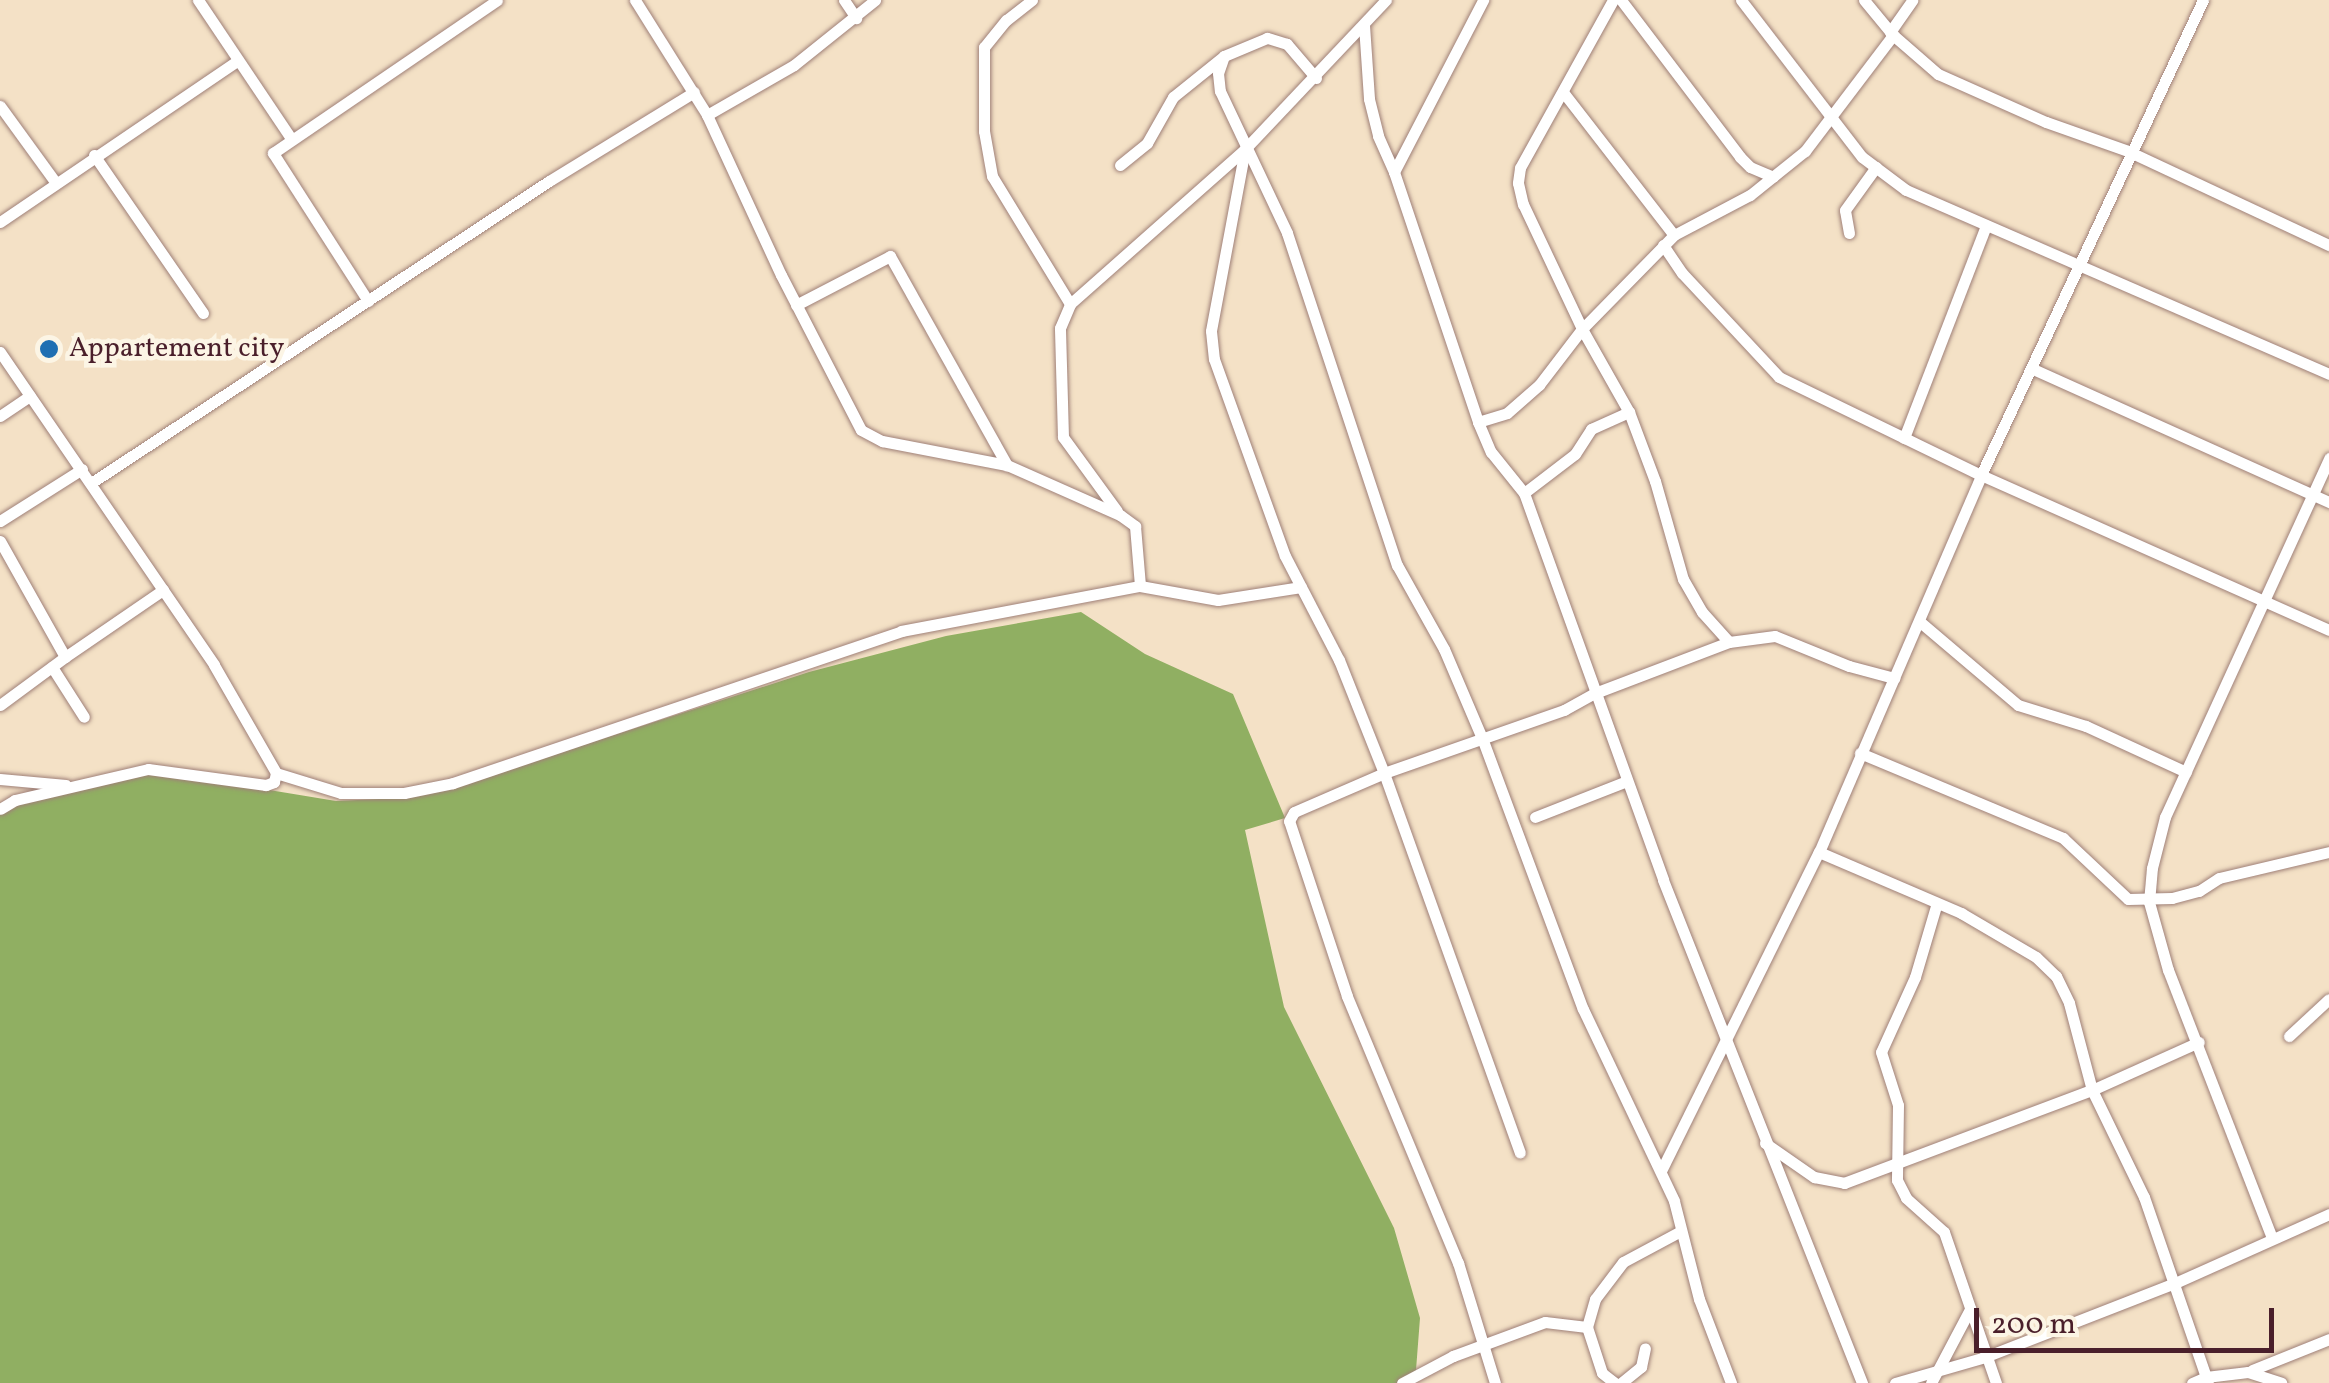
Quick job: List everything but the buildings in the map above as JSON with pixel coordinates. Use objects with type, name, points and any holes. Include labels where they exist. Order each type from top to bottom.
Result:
[{"type":"street","points":[[198,0],[290,137]]},
{"type":"street","points":[[368,301],[273,152],[497,0]]},
{"type":"street","points":[[635,0],[708,115],[796,304],[861,430],[882,441],[1008,465],[1120,515],[1136,526],[1140,586]]},
{"type":"street","points":[[844,0],[856,18]]},
{"type":"street","points":[[708,115],[794,65],[875,0]]},
{"type":"street","points":[[1032,0],[1006,20],[984,47],[984,131],[992,176],[1070,304]]},
{"type":"street","points":[[1120,515],[1064,436],[1060,328],[1070,304],[1246,149],[1386,0]]},
{"type":"street","points":[[1394,172],[1483,0]]},
{"type":"street","points":[[1613,0],[1520,168],[1518,183],[1523,204],[1582,330],[1629,412],[1655,480],[1684,579],[1702,612],[1730,642]]},
{"type":"street","points":[[1621,0],[1750,168],[1773,177]]},
{"type":"street","points":[[1741,0],[1829,115],[1876,168],[1906,190],[2329,374]]},
{"type":"street","points":[[1864,0],[1892,34],[1938,74],[2046,122],[2128,151],[2329,244]]},
{"type":"street","points":[[1478,422],[1506,412],[1539,385],[1582,330],[1674,235],[1750,194],[1805,151],[1892,34],[1912,0]]},
{"type":"street","points":[[1661,1171],[1818,852],[1981,475],[2033,369],[2128,151],[2202,0]]},
{"type":"street","points":[[1364,25],[1369,98],[1378,136],[1394,172],[1478,422],[1491,452],[1524,493],[1627,781],[1728,1036],[1764,1144],[1862,1383]]},
{"type":"street","points":[[1120,164],[1147,143],[1173,97],[1224,56],[1256,40],[1277,39],[1287,44],[1316,78]]},
{"type":"street","points":[[1224,56],[1218,72],[1220,91],[1287,233],[1397,565],[1444,649],[1482,738],[1583,1009],[1642,1141],[1674,1201],[1679,1232],[1731,1383]]},
{"type":"street","points":[[0,222],[237,61]]},
{"type":"street","points":[[91,483],[694,92]]},
{"type":"street","points":[[1563,92],[1674,235]]},
{"type":"street","points":[[0,106],[56,184]]},
{"type":"street","points":[[1246,149],[1211,344],[1285,556],[1338,660],[1384,773],[1520,1152]]},
{"type":"street","points":[[94,156],[203,312]]},
{"type":"street","points":[[1849,233],[1845,210],[1876,168]]},
{"type":"street","points":[[1904,438],[1986,225]]},
{"type":"street","points":[[1663,245],[1682,273],[1780,377],[1981,475],[2329,630]]},
{"type":"street","points":[[796,304],[890,256],[1008,465]]},
{"type":"street","points":[[0,352],[214,665],[276,772],[274,782],[266,784],[148,769],[15,800],[0,808]]},
{"type":"street","points":[[2033,369],[2329,502]]},
{"type":"street","points":[[0,416],[30,396]]},
{"type":"street","points":[[1524,493],[1575,454],[1591,429],[1629,412]]},
{"type":"street","points":[[2272,1238],[2200,1042],[2163,956],[2149,902],[2165,817],[2329,458]]},
{"type":"street","points":[[0,520],[82,469]]},
{"type":"street","points":[[0,542],[65,657]]},
{"type":"street","points":[[276,772],[342,793],[404,793],[453,784],[901,631],[1140,586],[1218,600],[1301,587]]},
{"type":"street","points":[[0,704],[163,590]]},
{"type":"street","points":[[1919,621],[2018,705],[2086,726],[2186,772]]},
{"type":"street","points":[[1494,1383],[1480,1347],[1458,1263],[1348,996],[1290,834],[1294,812],[1384,773],[1564,710],[1595,692],[1730,642],[1774,636],[1849,666],[1894,678]]},
{"type":"street","points":[[52,667],[84,716]]},
{"type":"street","points":[[1860,753],[2063,838],[2128,900],[2149,902],[2198,891],[2220,878],[2329,852]]},
{"type":"street","points":[[0,779],[77,786]]},
{"type":"street","points":[[1535,817],[1627,781]]},
{"type":"street","points":[[1818,852],[1961,914],[2012,942],[2056,976],[2069,1003],[2092,1090],[2144,1197],[2207,1380]]},
{"type":"street","points":[[1936,906],[1915,977],[1881,1046],[1898,1106],[1897,1180],[1906,1198],[1944,1232],[1996,1383]]},
{"type":"street","points":[[2290,1036],[2329,999]]},
{"type":"street","points":[[1764,1144],[1826,1181],[1844,1183],[2092,1090],[2200,1042]]},
{"type":"street","points":[[1895,1383],[1984,1357],[2175,1283],[2329,1214]]},
{"type":"street","points":[[1645,1348],[1641,1367],[1618,1383],[1602,1373],[1587,1327],[1595,1299],[1623,1262],[1679,1232]]},
{"type":"street","points":[[1931,1383],[1970,1310]]},
{"type":"street","points":[[1402,1383],[1545,1322],[1587,1327]]},
{"type":"street","points":[[2192,1383],[2248,1372],[2329,1339]]},
{"type":"street","points":[[2248,1372],[2280,1383]]},
{"type":"green space","points":[[1081,612],[1145,654],[1233,694],[1285,818],[1245,830],[1284,1007],[1394,1228],[1420,1318],[1415,1383],[0,1383],[0,808],[149,770],[336,801],[400,798],[472,781],[809,672],[946,636]]},
{"type":"place","name":"Appartement city","points":[[49,349]]}]
